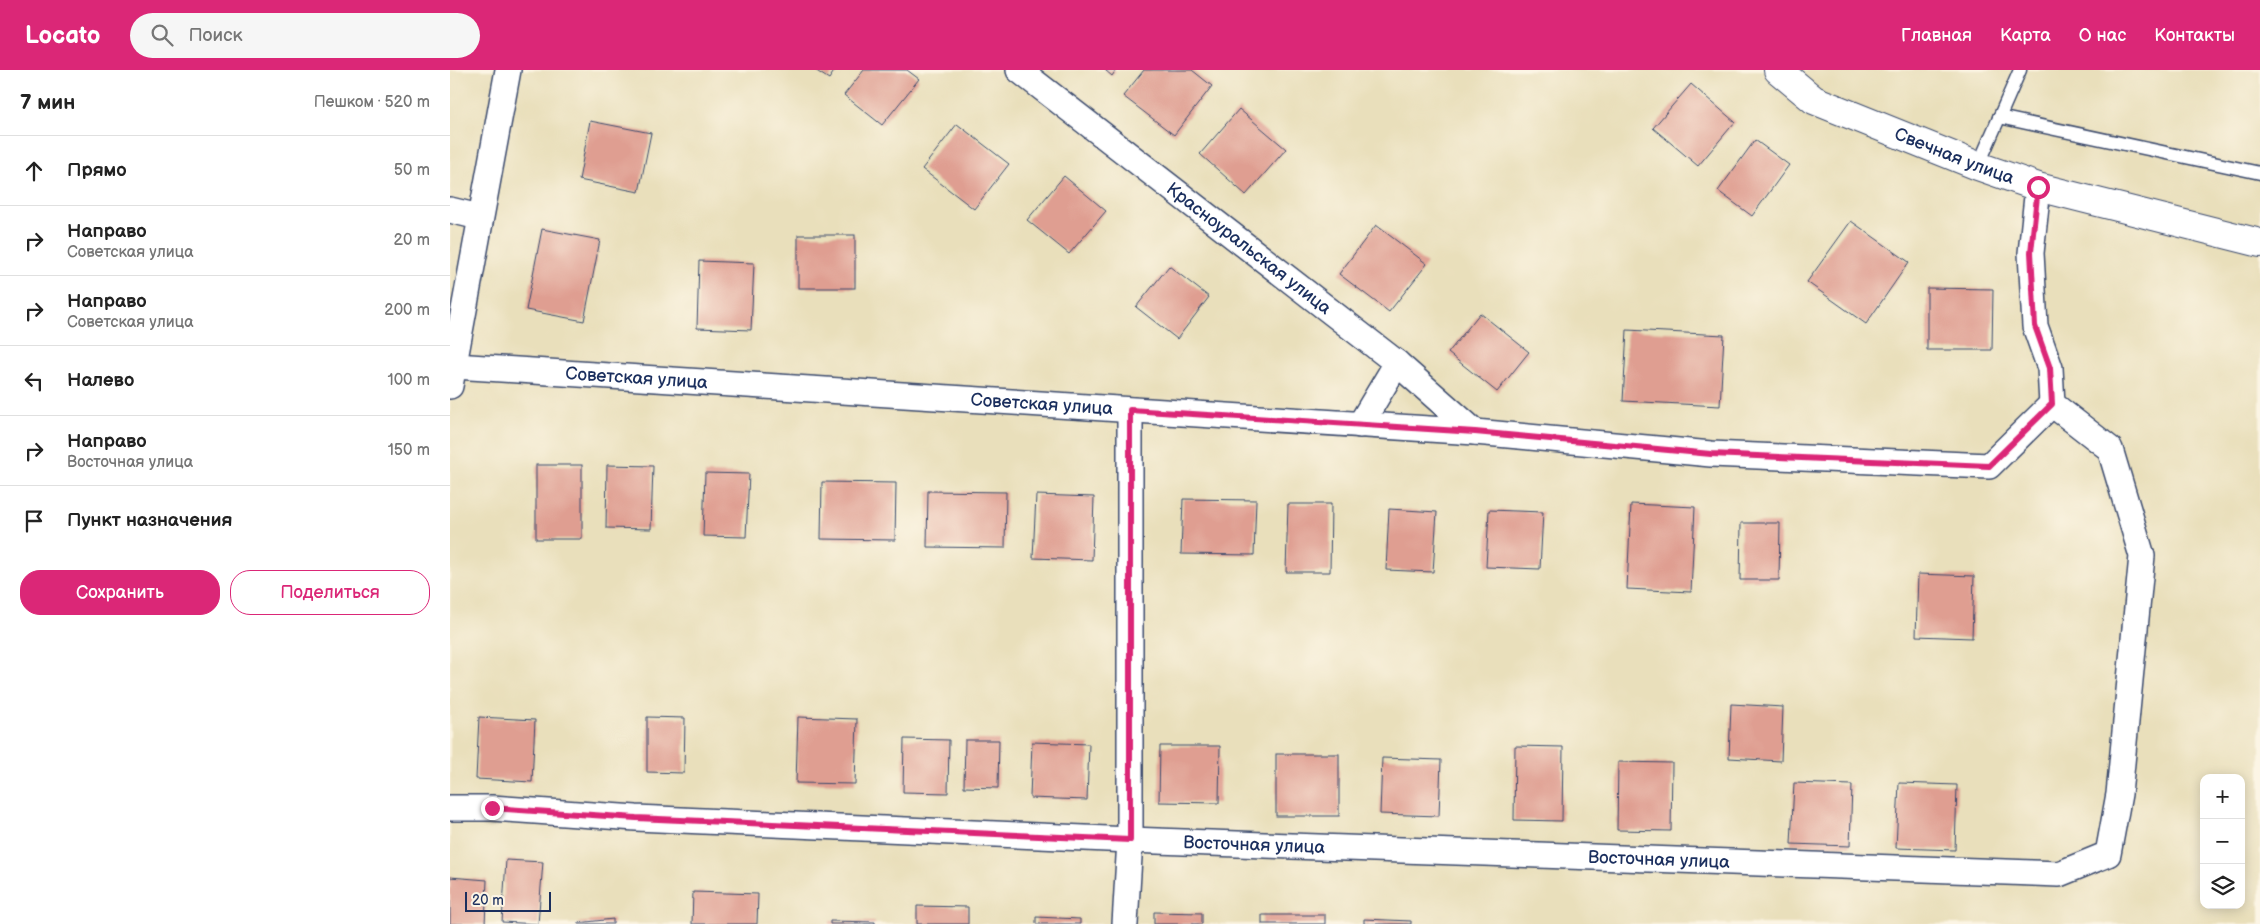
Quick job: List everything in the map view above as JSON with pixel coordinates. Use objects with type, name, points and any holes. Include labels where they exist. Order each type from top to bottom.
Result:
[{"type":"street","points":[[452,376],[479,217],[508,70]]},
{"type":"street","name":"Красноуральская улица","points":[[1019,70],[1397,363],[1475,432]]},
{"type":"street","name":"Свечная улица","points":[[1778,70],[1814,100],[1978,166],[2038,187],[2260,243]]},
{"type":"street","points":[[2038,187],[2031,252],[2035,326],[2050,368],[2052,404]]},
{"type":"street","points":[[450,210],[479,217]]},
{"type":"street","points":[[1360,424],[1397,363]]},
{"type":"street","name":"Советская улица","points":[[452,376],[1130,410],[1475,432],[1711,454],[1989,466],[2052,404]]},
{"type":"street","name":"Восточная улица","points":[[450,808],[492,808],[646,819],[1130,840],[2058,874],[2108,854],[2118,794],[2142,556],[2110,449],[2052,404]]},
{"type":"street","points":[[1125,924],[1130,840],[1130,410]]},
{"type":"lane","points":[[1978,166],[2020,70]]},
{"type":"lane","points":[[1999,117],[2260,173]]},
{"type":"building","points":[[815,70],[835,70],[829,79]]},
{"type":"building","points":[[864,70],[907,70],[919,79],[882,125],[844,95]]},
{"type":"building","points":[[1105,70],[1116,70],[1112,76]]},
{"type":"building","points":[[1144,70],[1192,70],[1212,86],[1174,135],[1123,96]]},
{"type":"building","points":[[1691,84],[1735,122],[1698,166],[1653,128]]},
{"type":"building","points":[[1239,109],[1286,149],[1246,195],[1200,154]]},
{"type":"building","points":[[590,121],[651,133],[639,192],[579,180]]},
{"type":"building","points":[[957,124],[1009,164],[974,209],[922,169]]},
{"type":"building","points":[[1755,140],[1789,165],[1752,216],[1718,191]]},
{"type":"building","points":[[1064,176],[1106,211],[1069,254],[1027,220]]},
{"type":"building","points":[[1851,221],[1909,262],[1866,324],[1807,282]]},
{"type":"building","points":[[1376,225],[1427,264],[1389,312],[1339,274]]},
{"type":"building","points":[[542,229],[600,240],[584,321],[526,310]]},
{"type":"building","points":[[798,235],[855,235],[855,288],[798,288]]},
{"type":"building","points":[[699,261],[754,263],[751,330],[697,328]]},
{"type":"building","points":[[1169,266],[1209,297],[1177,339],[1136,307]]},
{"type":"building","points":[[1927,288],[1993,289],[1992,350],[1927,350]]},
{"type":"building","points":[[1480,313],[1529,352],[1497,392],[1448,353]]},
{"type":"building","points":[[1627,330],[1724,335],[1720,406],[1623,401]]},
{"type":"building","points":[[536,465],[582,465],[582,539],[536,539]]},
{"type":"building","points":[[607,465],[653,466],[651,529],[606,528]]},
{"type":"building","points":[[705,473],[749,474],[746,537],[703,536]]},
{"type":"building","points":[[822,482],[896,483],[895,540],[821,539]]},
{"type":"building","points":[[928,491],[1006,492],[1005,548],[927,547]]},
{"type":"building","points":[[1036,495],[1094,497],[1092,560],[1033,558]]},
{"type":"building","points":[[1183,499],[1256,500],[1254,555],[1181,554]]},
{"type":"building","points":[[1288,504],[1331,504],[1330,572],[1286,572]]},
{"type":"building","points":[[1631,504],[1695,507],[1691,592],[1627,589]]},
{"type":"building","points":[[1389,509],[1437,512],[1433,572],[1386,570]]},
{"type":"building","points":[[1489,510],[1543,512],[1540,569],[1486,567]]},
{"type":"building","points":[[1741,523],[1780,523],[1779,580],[1740,580]]},
{"type":"building","points":[[1918,574],[1974,576],[1972,638],[1916,636]]},
{"type":"building","points":[[1731,704],[1783,707],[1781,761],[1729,758]]},
{"type":"building","points":[[479,717],[535,720],[532,782],[476,779]]},
{"type":"building","points":[[647,717],[685,718],[684,773],[647,772]]},
{"type":"building","points":[[798,717],[857,719],[855,784],[796,783]]},
{"type":"building","points":[[904,739],[949,740],[948,793],[903,792]]},
{"type":"building","points":[[965,740],[999,740],[998,788],[964,787]]},
{"type":"building","points":[[1032,742],[1089,744],[1087,800],[1030,798]]},
{"type":"building","points":[[1160,746],[1220,746],[1219,803],[1159,802]]},
{"type":"building","points":[[1515,746],[1563,747],[1562,821],[1514,820]]},
{"type":"building","points":[[1276,754],[1339,754],[1339,816],[1276,816]]},
{"type":"building","points":[[1382,758],[1441,760],[1439,816],[1380,814]]},
{"type":"building","points":[[1618,762],[1672,763],[1671,831],[1617,830]]},
{"type":"building","points":[[1794,783],[1852,785],[1850,846],[1791,844]]},
{"type":"building","points":[[1899,783],[1957,785],[1955,850],[1896,848]]},
{"type":"building","points":[[506,860],[543,862],[538,924],[502,922]]},
{"type":"building","points":[[450,877],[487,880],[485,924],[450,924]]},
{"type":"building","points":[[693,892],[758,894],[757,924],[692,924]]},
{"type":"building","points":[[917,906],[968,907],[968,924],[917,924]]},
{"type":"building","points":[[1154,912],[1202,913],[1202,924],[1154,924]]},
{"type":"building","points":[[1262,915],[1325,915],[1325,924],[1262,924]]},
{"type":"building","points":[[1036,917],[1080,919],[1080,924],[1036,924]]},
{"type":"building","points":[[613,919],[613,924],[578,924],[578,923]]},
{"type":"building","points":[[1364,919],[1411,921],[1411,924],[1364,924]]},
{"type":"building","points":[[830,921],[875,922],[875,924],[830,924]]},
{"type":"route","points":[[492,808],[636,818],[1130,840],[1130,410],[1475,432],[1711,454],[1989,466],[2052,404],[2050,368],[2035,326],[2031,252],[2038,187]]}]
